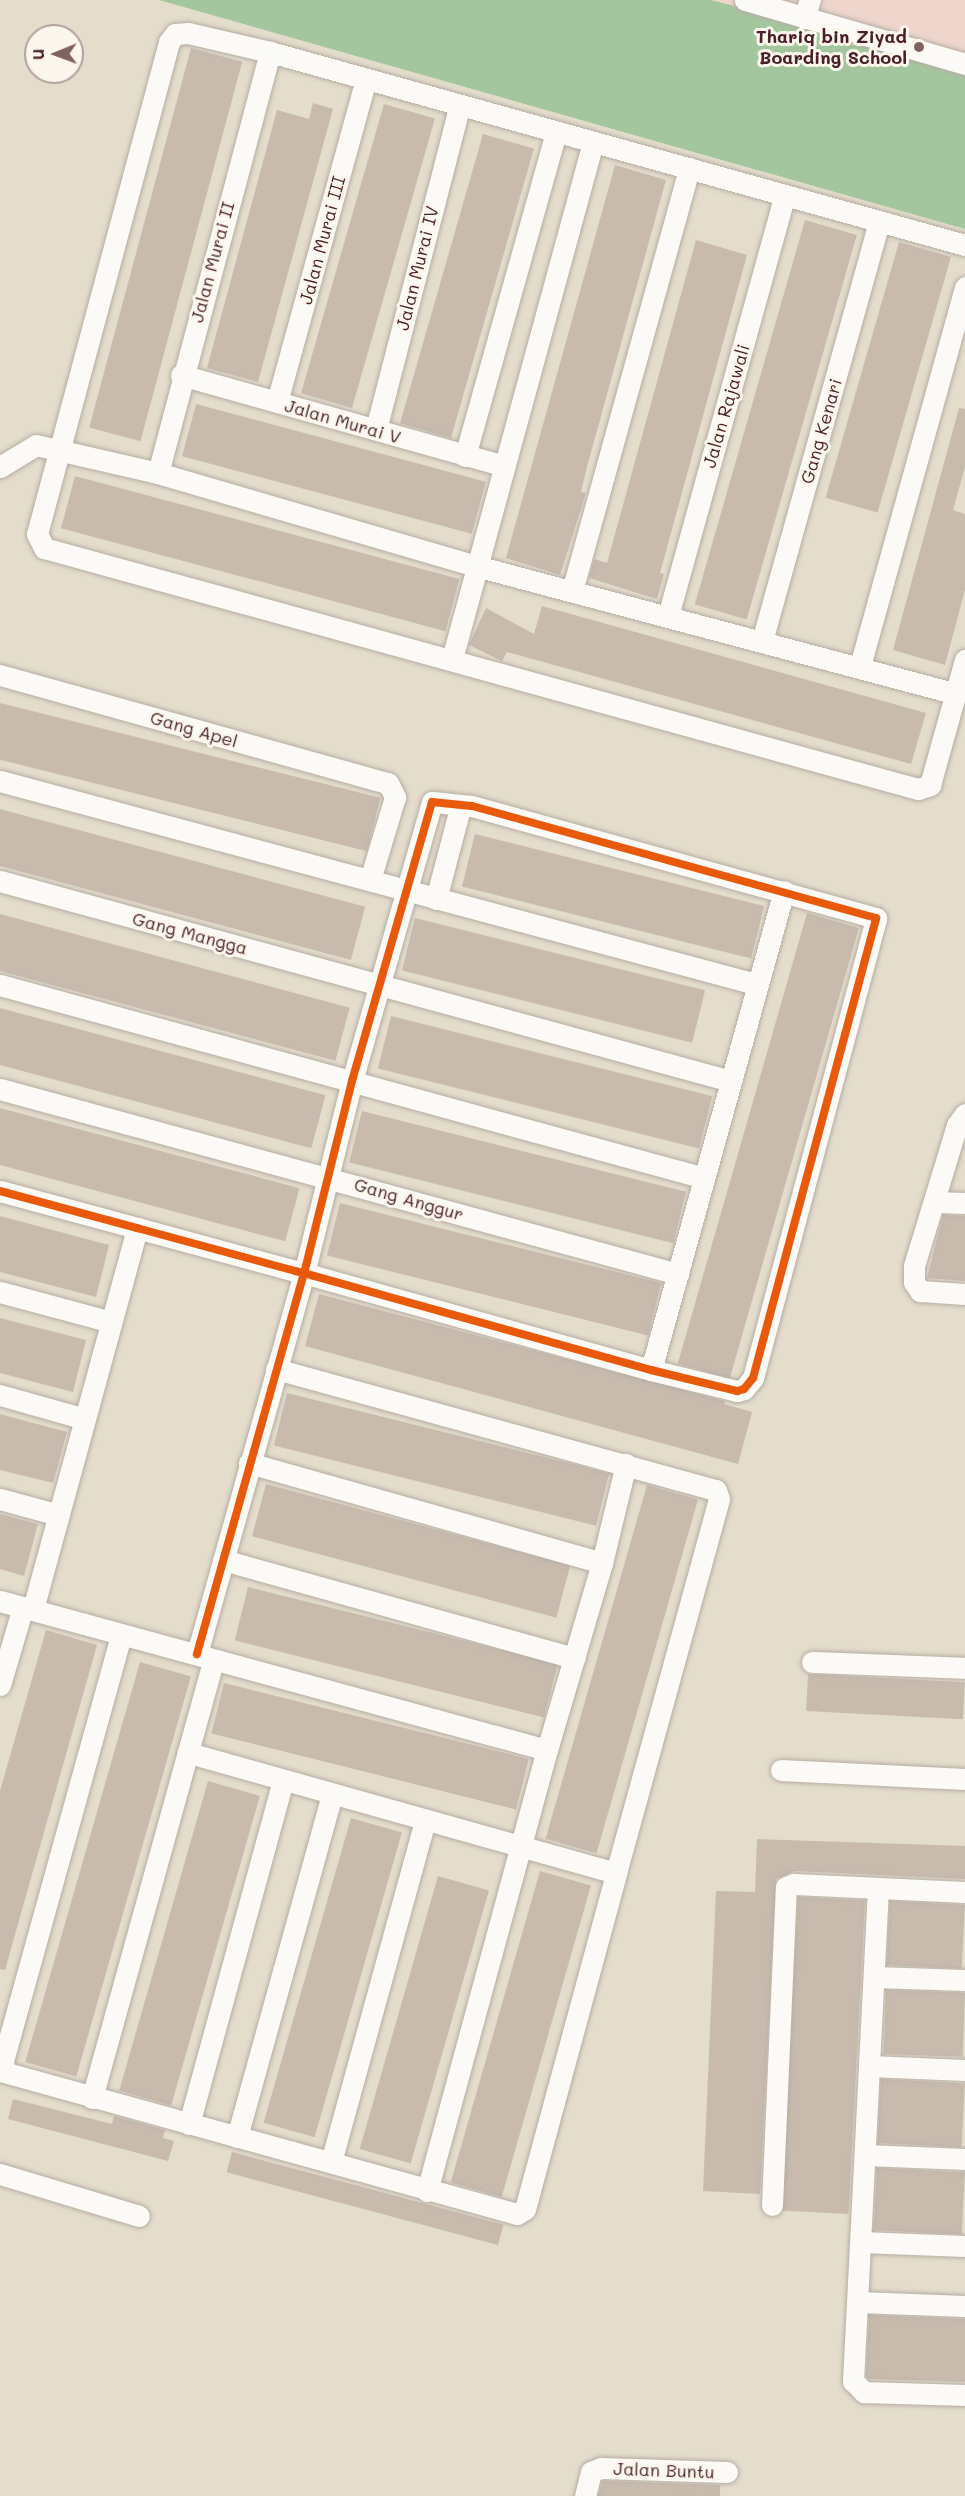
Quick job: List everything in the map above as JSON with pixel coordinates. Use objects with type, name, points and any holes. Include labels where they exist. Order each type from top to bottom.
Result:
[{"type":"street","points":[[745,0],[807,9],[965,64]]},
{"type":"street","points":[[965,244],[459,107],[270,52],[188,33],[175,34],[169,42],[37,534],[44,548],[918,789],[930,785],[965,660]]},
{"type":"street","name":"Jalan Murai II","points":[[158,473],[181,375],[270,52]]},
{"type":"street","name":"Jalan Murai III","points":[[277,402],[366,79]]},
{"type":"street","name":"Jalan Murai IV","points":[[376,429],[459,107]]},
{"type":"street","points":[[465,456],[556,132]]},
{"type":"street","points":[[452,659],[593,142]]},
{"type":"street","points":[[572,591],[689,168]]},
{"type":"street","name":"Jalan Rajawali","points":[[668,616],[785,195]]},
{"type":"street","name":"Gang Kenari","points":[[762,641],[879,221]]},
{"type":"street","points":[[860,666],[965,287]]},
{"type":"street","name":"Jalan Murai V","points":[[181,375],[504,466]]},
{"type":"street","points":[[0,467],[36,445],[158,473],[476,566],[860,666],[956,694]]},
{"type":"street","name":"Gang Apel","points":[[0,675],[388,783],[395,797],[370,880]]},
{"type":"street","points":[[0,781],[756,984]]},
{"type":"street","points":[[0,1191],[304,1273],[651,1370],[737,1391],[750,1385],[753,1378],[876,927],[876,918],[870,914],[471,806],[460,808],[438,801],[427,808],[352,1081],[304,1273],[223,1560],[188,1753],[92,2098]]},
{"type":"street","points":[[436,899],[460,808]]},
{"type":"street","name":"Gang Mangga","points":[[0,881],[731,1081]]},
{"type":"street","points":[[651,1370],[756,984],[784,891]]},
{"type":"street","points":[[0,985],[704,1178]]},
{"type":"street","name":"Gang Anggur","points":[[0,1089],[678,1274]]},
{"type":"street","points":[[965,1114],[957,1125],[914,1266],[916,1287],[928,1293],[965,1294]]},
{"type":"street","points":[[935,1202],[965,1203]]},
{"type":"street","points":[[0,1685],[3,1662],[28,1608],[59,1515],[136,1228]]},
{"type":"street","points":[[0,1292],[111,1322]]},
{"type":"street","points":[[121,1636],[2,2071],[92,2098],[331,2162],[427,2191],[517,2214],[525,2209],[719,1499],[716,1490],[709,1487],[276,1369]]},
{"type":"street","points":[[0,1395],[85,1419]]},
{"type":"street","points":[[249,1463],[602,1563]]},
{"type":"street","points":[[427,2191],[523,1849],[547,1750],[602,1563],[626,1464]]},
{"type":"street","points":[[0,1499],[59,1515]]},
{"type":"street","points":[[223,1560],[575,1658]]},
{"type":"street","points":[[0,1601],[121,1636],[547,1750]]},
{"type":"street","points":[[812,1662],[965,1668]]},
{"type":"street","points":[[188,1753],[523,1849],[616,1873]]},
{"type":"street","points":[[781,1770],[965,1779]]},
{"type":"street","points":[[189,2124],[283,1781]]},
{"type":"street","points":[[237,2137],[332,1794]]},
{"type":"street","points":[[331,2162],[425,1821]]},
{"type":"street","points":[[772,2205],[786,1887],[794,1884],[965,1892]]},
{"type":"street","points":[[878,1888],[859,2302],[853,2381],[857,2389],[965,2395]]},
{"type":"street","points":[[874,1977],[965,1980]]},
{"type":"street","points":[[869,2066],[965,2070]]},
{"type":"street","points":[[865,2155],[965,2159]]},
{"type":"street","points":[[0,2174],[139,2216]]},
{"type":"street","points":[[861,2242],[965,2246]]},
{"type":"street","points":[[859,2302],[965,2306]]},
{"type":"street","name":"Jalan Buntu","points":[[585,2496],[591,2472],[601,2468],[727,2472]]},
{"type":"shaded area","name":"Thariq bin Ziyad Boarding School","points":[[711,0],[965,0],[965,75],[782,18]]},
{"type":"green space","points":[[159,0],[711,0],[782,18],[965,75],[965,229]]},
{"type":"building","points":[[191,48],[242,62],[140,441],[89,428]]},
{"type":"building","points":[[313,103],[333,109],[258,382],[207,368],[277,110],[309,119]]},
{"type":"building","points":[[384,104],[435,119],[352,408],[301,393]]},
{"type":"building","points":[[483,134],[534,149],[451,438],[400,423]]},
{"type":"building","points":[[615,165],[666,180],[587,467],[581,492],[586,493],[560,575],[506,558]]},
{"type":"building","points":[[805,220],[857,235],[747,619],[695,605]]},
{"type":"building","points":[[696,240],[747,255],[660,573],[664,574],[657,599],[589,578],[594,559],[607,563]]},
{"type":"building","points":[[899,242],[951,257],[878,513],[826,498]]},
{"type":"building","points":[[196,404],[486,482],[472,534],[182,456]]},
{"type":"building","points":[[959,408],[965,409],[965,467],[953,510],[965,514],[965,590],[945,665],[893,650]]},
{"type":"building","points":[[75,476],[459,579],[445,631],[61,528]]},
{"type":"building","points":[[542,606],[926,713],[911,764],[507,652],[502,661],[469,645],[486,608],[534,634]]},
{"type":"building","points":[[0,703],[380,798],[367,851],[0,760]]},
{"type":"building","points":[[0,809],[365,907],[351,960],[0,866]]},
{"type":"building","points":[[475,834],[764,906],[751,958],[462,886]]},
{"type":"building","points":[[807,913],[859,928],[730,1379],[678,1364]]},
{"type":"building","points":[[0,914],[350,1008],[335,1061],[0,971]]},
{"type":"building","points":[[415,918],[705,990],[692,1043],[402,970]]},
{"type":"building","points":[[0,1008],[326,1095],[311,1148],[0,1065]]},
{"type":"building","points":[[391,1016],[712,1096],[699,1148],[378,1068]]},
{"type":"building","points":[[0,1108],[299,1188],[285,1241],[0,1165]]},
{"type":"building","points":[[362,1111],[686,1192],[673,1243],[349,1162]]},
{"type":"building","points":[[340,1203],[661,1283],[648,1335],[327,1255]]},
{"type":"building","points":[[943,1215],[965,1216],[965,1281],[927,1278]]},
{"type":"building","points":[[0,1216],[109,1245],[96,1297],[0,1272]]},
{"type":"building","points":[[319,1294],[725,1401],[724,1404],[752,1412],[738,1464],[305,1346]]},
{"type":"building","points":[[0,1318],[86,1340],[73,1392],[0,1373]]},
{"type":"building","points":[[287,1393],[609,1473],[596,1526],[274,1445]]},
{"type":"building","points":[[0,1414],[67,1432],[53,1483],[0,1470]]},
{"type":"building","points":[[266,1484],[570,1566],[556,1618],[252,1536]]},
{"type":"building","points":[[647,1485],[698,1500],[597,1853],[546,1839]]},
{"type":"building","points":[[0,1514],[38,1524],[24,1576],[0,1569]]},
{"type":"building","points":[[248,1587],[558,1664],[544,1718],[235,1640]]},
{"type":"building","points":[[46,1630],[97,1645],[5,1970],[0,1969],[0,1791]]},
{"type":"building","points":[[140,1662],[191,1677],[76,2076],[25,2062]]},
{"type":"building","points":[[808,1674],[965,1682],[963,1719],[806,1711]]},
{"type":"building","points":[[224,1683],[529,1759],[516,1809],[211,1733]]},
{"type":"building","points":[[208,1781],[260,1796],[171,2105],[119,2091]]},
{"type":"building","points":[[351,1818],[402,1833],[315,2137],[264,2123]]},
{"type":"building","points":[[757,1839],[965,1846],[965,1879],[795,1871],[776,1879],[760,2194],[703,2191],[716,1891],[755,1892]]},
{"type":"building","points":[[540,1871],[591,1886],[502,2197],[451,2182]]},
{"type":"building","points":[[438,1876],[489,1891],[411,2164],[360,2149]]},
{"type":"building","points":[[798,1897],[865,1901],[848,2214],[782,2211]]},
{"type":"building","points":[[890,1901],[965,1905],[962,1969],[887,1965]]},
{"type":"building","points":[[886,1990],[965,1993],[963,2057],[884,2054]]},
{"type":"building","points":[[881,2079],[965,2083],[962,2147],[878,2143]]},
{"type":"building","points":[[13,2099],[112,2124],[114,2116],[165,2130],[163,2138],[174,2141],[168,2161],[8,2119]]},
{"type":"building","points":[[232,2152],[503,2225],[498,2245],[227,2172]]},
{"type":"building","points":[[877,2168],[965,2173],[962,2235],[874,2230]]},
{"type":"building","points":[[869,2315],[965,2319],[965,2382],[869,2379],[866,2376]]},
{"type":"building","points":[[603,2481],[720,2485],[720,2496],[598,2496]]},
{"type":"cycle path","points":[[0,1191],[304,1273],[651,1370],[737,1391],[744,1389],[753,1378],[876,918],[471,806],[432,802],[352,1081],[304,1273],[197,1654]]},
{"type":"place","name":"Thariq bin Ziyad Boarding School","points":[[919,47]]}]
